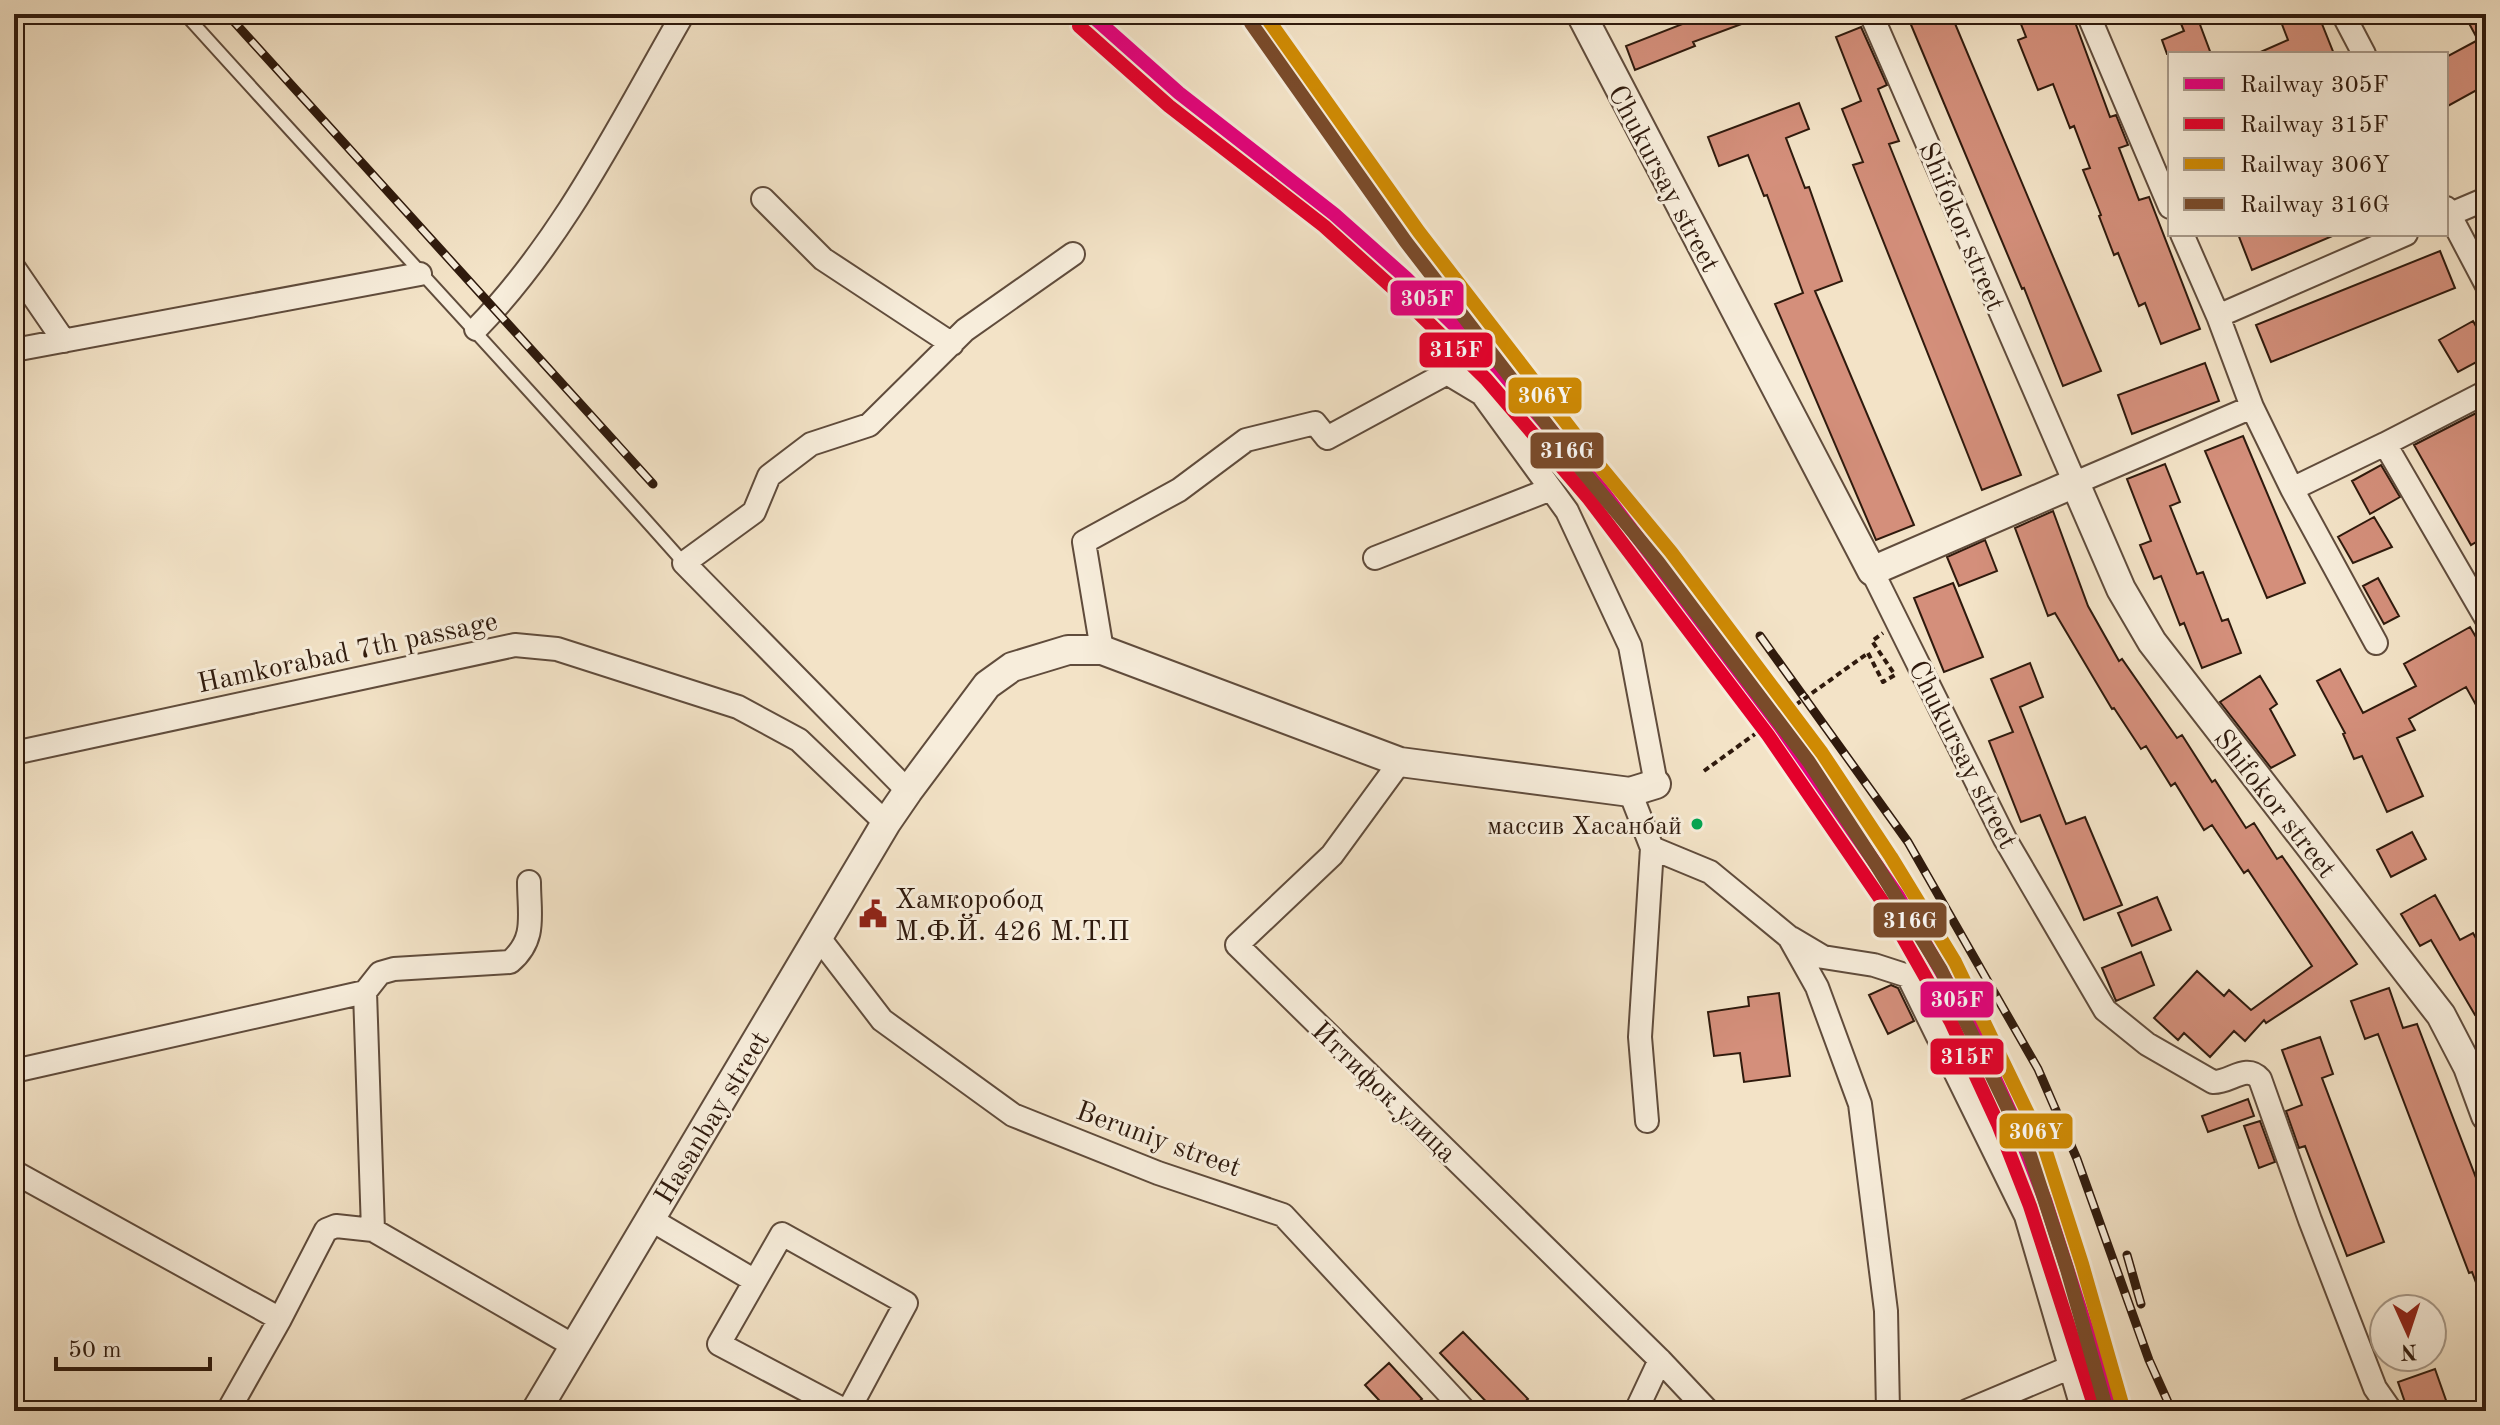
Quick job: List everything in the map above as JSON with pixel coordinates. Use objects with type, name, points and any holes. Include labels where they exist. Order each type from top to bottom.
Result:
[{"type":"street","points":[[476,329],[553,238],[683,14]]},
{"type":"street","name":"Chukursay street","points":[[1581,14],[1872,571],[2005,839],[2105,1010],[2147,1044],[2213,1082],[2219,1083],[2247,1072],[2260,1079],[2375,1388],[2391,1411]]},
{"type":"street","name":"Shifokor street","points":[[1871,14],[2121,589],[2152,642],[2441,1015],[2468,1067],[2486,1116]]},
{"type":"street","points":[[2088,14],[2162,168],[2168,197]]},
{"type":"street","points":[[2343,14],[2363,52]]},
{"type":"street","points":[[763,199],[823,259],[952,344]]},
{"type":"street","points":[[2448,213],[2486,199]]},
{"type":"street","points":[[2448,215],[2486,284]]},
{"type":"street","points":[[2183,236],[2218,316],[2252,407],[2292,489],[2376,643]]},
{"type":"street","points":[[2218,316],[2401,236]]},
{"type":"street","points":[[908,791],[684,563],[754,512],[769,476],[811,444],[869,425],[965,330],[1073,254]]},
{"type":"street","points":[[14,268],[64,341]]},
{"type":"street","points":[[14,350],[420,274]]},
{"type":"street","points":[[1102,650],[1084,542],[1179,490],[1246,440],[1315,423],[1327,438],[1447,373],[1482,394],[1567,511],[1630,646],[1643,788],[1652,848],[1640,1037],[1647,1121]]},
{"type":"street","points":[[2292,489],[2486,392]]},
{"type":"street","points":[[1872,571],[2252,407]]},
{"type":"street","points":[[2385,444],[2486,618]]},
{"type":"street","points":[[1375,558],[1551,489]]},
{"type":"street","name":"Hamkorabad 7th passage","points":[[14,753],[515,645],[557,649],[738,707],[799,740],[886,823]]},
{"type":"street","points":[[886,823],[987,685],[1012,667],[1068,650],[1102,650],[1400,762],[1643,788]]},
{"type":"street","name":"Иттифок улица","points":[[1400,762],[1332,855],[1237,945],[1660,1360],[1708,1411]]},
{"type":"street","name":"Hasanbay street","points":[[536,1411],[886,823]]},
{"type":"street","points":[[1652,848],[1710,872],[1789,937],[1823,957],[1874,965],[1908,976],[2026,1216],[2083,1411]]},
{"type":"street","points":[[14,1071],[365,992],[380,973],[394,969],[510,962],[529,940],[529,882]]},
{"type":"street","points":[[1789,937],[1817,987],[1860,1104],[1886,1311],[1888,1411]]},
{"type":"street","name":"Beruniy street","points":[[819,938],[882,1020],[1013,1115],[1158,1173],[1283,1215],[1465,1411]]},
{"type":"street","points":[[365,992],[373,1230]]},
{"type":"street","points":[[14,1172],[280,1319]]},
{"type":"street","points":[[650,1219],[755,1281]]},
{"type":"street","points":[[228,1411],[326,1230],[336,1226],[373,1230],[574,1346]]},
{"type":"street","points":[[782,1234],[906,1303],[847,1411],[719,1344],[782,1234]]},
{"type":"street","points":[[1636,1411],[1660,1360]]},
{"type":"street","points":[[1967,1411],[2071,1367]]},
{"type":"lane","points":[[185,14],[420,274],[476,329],[684,563]]},
{"type":"path","points":[[1704,771],[1868,653],[1883,682],[1895,675],[1872,641]]},
{"type":"building","points":[[1697,14],[1763,16],[1693,42],[1695,46],[1635,70],[1626,46],[1698,18]]},
{"type":"building","points":[[1925,14],[1951,14],[2101,371],[2063,386],[1909,20]]},
{"type":"building","points":[[2017,14],[2072,14],[2110,117],[2116,115],[2128,145],[2119,148],[2139,200],[2149,197],[2200,329],[2161,344],[2145,303],[2139,306],[2118,253],[2114,255],[2083,170],[2090,168],[2074,126],[2070,128],[2053,84],[2038,90],[2018,40],[2026,37]]},
{"type":"building","points":[[2177,14],[2196,14],[2210,52],[2167,54],[2162,40],[2184,31]]},
{"type":"building","points":[[2278,14],[2318,14],[2333,52],[2261,52],[2288,40]]},
{"type":"building","points":[[2464,14],[2486,14],[2486,85],[2448,106],[2448,56],[2478,40]]},
{"type":"building","points":[[1861,27],[1887,85],[1878,89],[1899,141],[1889,144],[2021,475],[1982,490],[1853,165],[1863,162],[1842,109],[1861,101],[1836,37]]},
{"type":"building","points":[[1799,103],[1809,129],[1786,138],[1805,188],[1809,187],[1842,281],[1815,291],[1914,525],[1876,540],[1775,304],[1803,293],[1767,195],[1764,196],[1748,155],[1719,166],[1708,137]]},
{"type":"building","points":[[2239,236],[2333,236],[2252,270]]},
{"type":"building","points":[[2440,251],[2455,288],[2271,362],[2256,325]]},
{"type":"building","points":[[2473,321],[2486,344],[2486,357],[2458,372],[2439,340]]},
{"type":"building","points":[[2205,363],[2219,401],[2132,434],[2118,395]]},
{"type":"building","points":[[2486,408],[2486,536],[2471,545],[2414,445]]},
{"type":"building","points":[[2243,436],[2305,583],[2267,598],[2205,451]]},
{"type":"building","points":[[2165,464],[2180,502],[2170,506],[2197,574],[2203,572],[2222,621],[2228,619],[2241,653],[2202,668],[2184,623],[2180,625],[2161,576],[2154,579],[2140,545],[2151,541],[2127,479]]},
{"type":"building","points":[[2381,465],[2400,497],[2370,514],[2352,481]]},
{"type":"building","points":[[2053,511],[2088,606],[2119,661],[2122,659],[2177,738],[2182,735],[2246,828],[2254,823],[2277,859],[2282,856],[2357,964],[2266,1023],[2264,1020],[2245,1041],[2234,1031],[2210,1057],[2184,1033],[2178,1040],[2154,1018],[2197,971],[2224,996],[2229,990],[2251,1010],[2312,966],[2248,870],[2244,873],[2212,825],[2204,830],[2175,783],[2171,786],[2146,746],[2141,749],[2112,709],[2055,613],[2048,616],[2015,528]]},
{"type":"building","points":[[2374,517],[2392,547],[2353,563],[2338,537]]},
{"type":"building","points":[[1985,540],[1997,571],[1959,586],[1947,557]]},
{"type":"building","points":[[2378,578],[2399,616],[2384,624],[2363,586]]},
{"type":"building","points":[[1953,583],[1983,657],[1944,672],[1914,598]]},
{"type":"building","points":[[2470,627],[2486,654],[2486,723],[2466,687],[2409,719],[2415,730],[2397,738],[2423,796],[2387,812],[2362,756],[2354,759],[2345,733],[2317,681],[2340,669],[2363,713],[2416,686],[2404,664]]},
{"type":"building","points":[[2030,663],[2043,697],[2020,707],[2066,824],[2085,817],[2122,905],[2084,920],[2040,815],[2021,822],[1989,741],[2013,732],[1991,679]]},
{"type":"building","points":[[2260,676],[2277,704],[2270,709],[2295,755],[2271,768],[2220,702]]},
{"type":"building","points":[[2412,832],[2426,859],[2391,877],[2377,850]]},
{"type":"building","points":[[2435,895],[2460,940],[2473,933],[2486,956],[2486,1009],[2475,1015],[2431,940],[2420,946],[2401,914]]},
{"type":"building","points":[[2157,897],[2171,930],[2132,946],[2118,913]]},
{"type":"building","points":[[2141,952],[2154,985],[2116,1001],[2102,968]]},
{"type":"building","points":[[1891,985],[1898,988],[1914,1021],[1888,1034],[1869,995]]},
{"type":"building","points":[[2389,988],[2403,1028],[2417,1024],[2486,1204],[2486,1304],[2472,1272],[2469,1273],[2378,1034],[2365,1039],[2351,1001]]},
{"type":"building","points":[[1779,993],[1790,1076],[1744,1082],[1740,1053],[1714,1056],[1708,1012],[1749,1006],[1748,997]]},
{"type":"building","points":[[2320,1037],[2333,1074],[2322,1078],[2384,1242],[2347,1256],[2305,1146],[2299,1148],[2286,1111],[2302,1105],[2282,1050]]},
{"type":"building","points":[[2248,1099],[2254,1116],[2208,1132],[2202,1116]]},
{"type":"building","points":[[2260,1121],[2275,1162],[2259,1168],[2244,1126]]},
{"type":"building","points":[[1463,1332],[1528,1399],[1515,1411],[1495,1411],[1440,1353]]},
{"type":"building","points":[[1389,1363],[1422,1399],[1408,1411],[1389,1411],[1365,1385]]},
{"type":"building","points":[[2424,1373],[2436,1373],[2448,1406],[2434,1411],[2408,1411],[2398,1382]]},
{"type":"railway","points":[[227,14],[653,484]]},
{"type":"railway","points":[[1760,636],[1908,842],[2038,1069],[2077,1159],[2149,1360],[2172,1411]]},
{"type":"railway","points":[[2127,1255],[2141,1304]]},
{"type":"rail line","name":"305F","points":[[1090,14],[1179,93],[1334,214],[1406,278],[1498,368],[1601,489],[1780,726],[1898,896],[1966,1015],[2013,1118],[2045,1200],[2113,1411]]},
{"type":"rail line","name":"306Y","points":[[1264,14],[1419,232],[1594,459],[1671,552],[1822,753],[1891,857],[1955,962],[2045,1149],[2124,1411]]},
{"type":"rail line","name":"316G","points":[[1251,23],[1406,242],[1581,469],[1658,562],[1809,762],[1877,866],[1941,970],[2030,1155],[2067,1269],[2107,1411]]},
{"type":"rail line","name":"315F","points":[[1079,26],[1169,106],[1324,226],[1486,379],[1589,499],[1768,735],[1884,904],[1951,1022],[1998,1124],[2030,1206],[2096,1411]]},
{"type":"place","name":"массив Хасанбай","points":[[1697,824]]},
{"type":"place","name":"Хамкоробод М.Ф.Й. 426 М.Т.П","points":[[873,914]]}]
